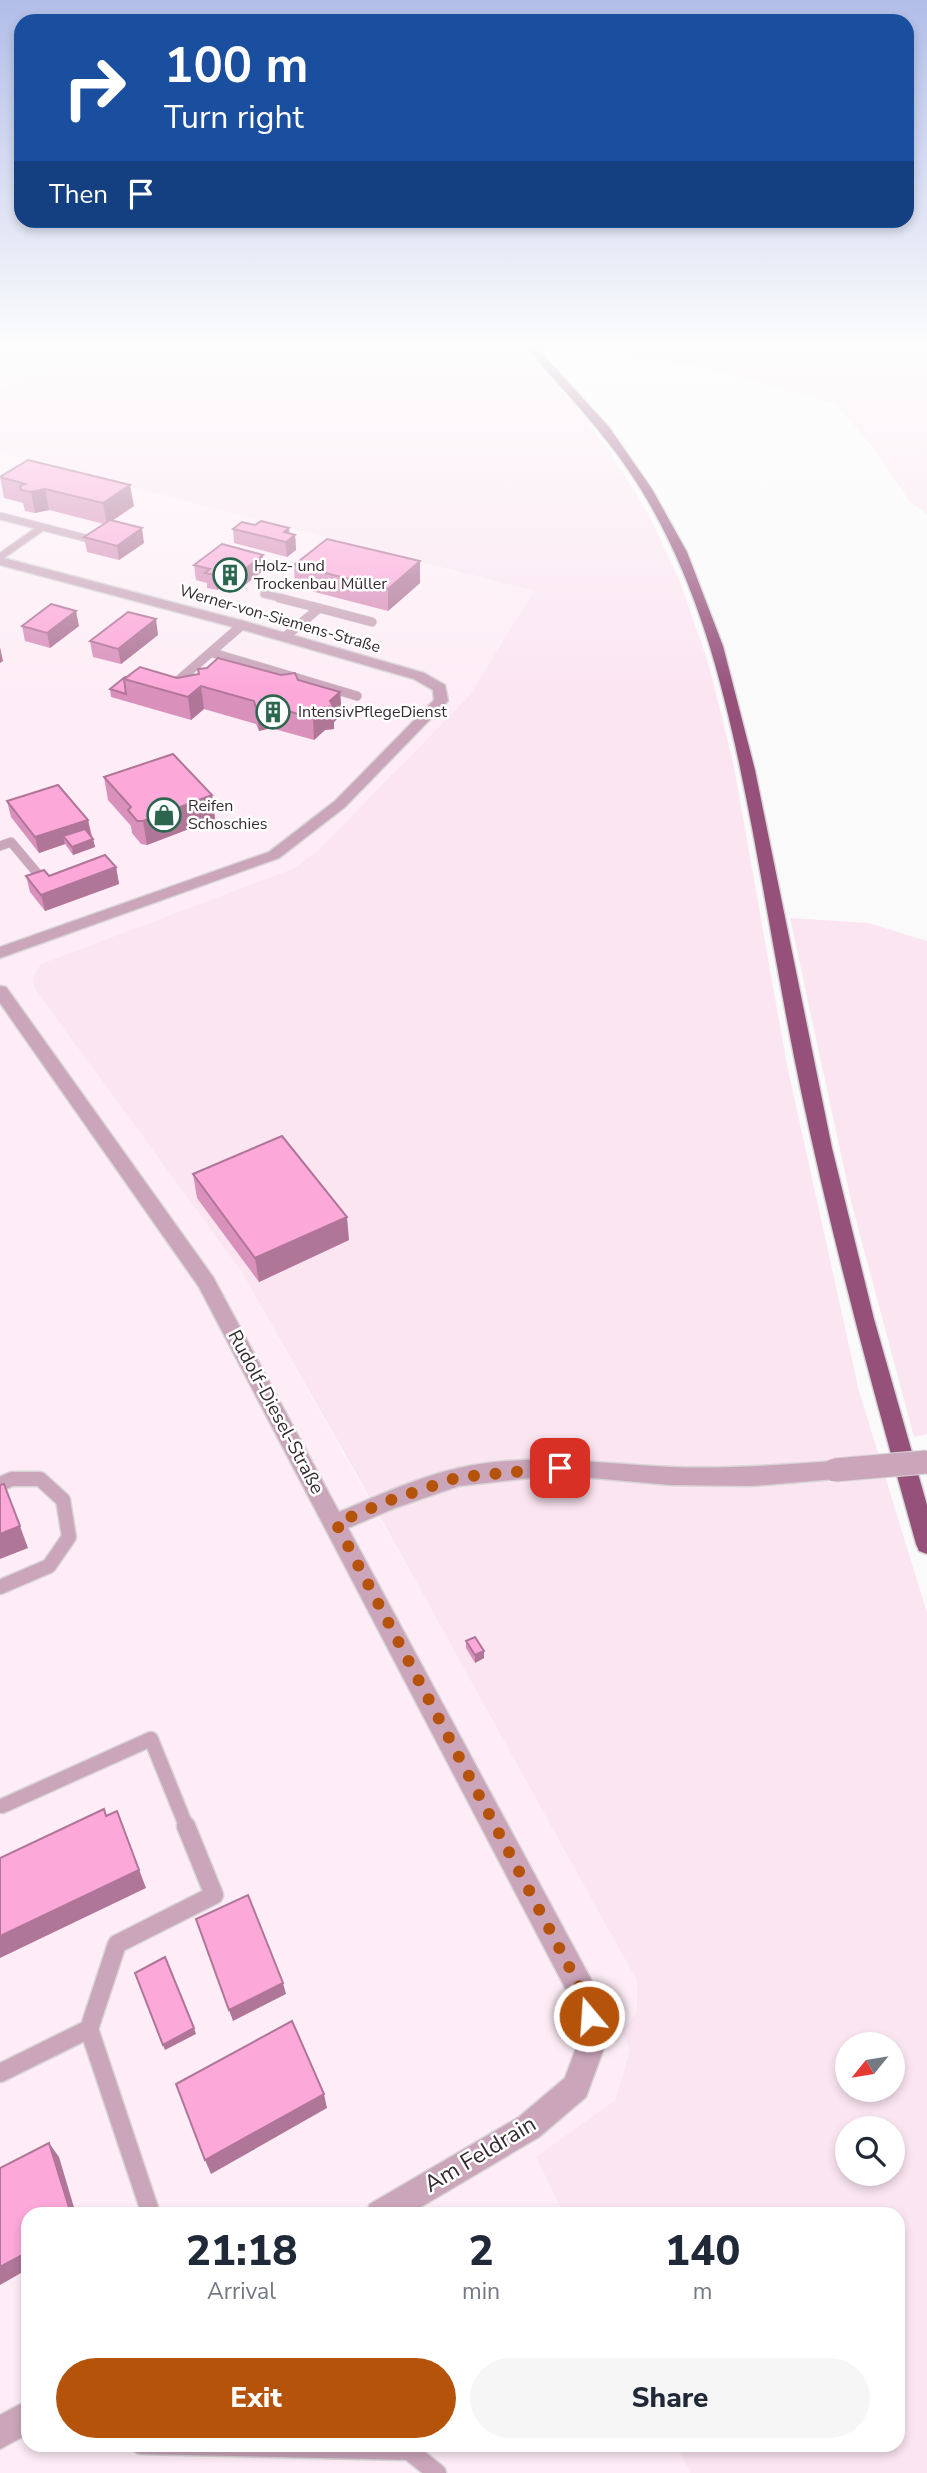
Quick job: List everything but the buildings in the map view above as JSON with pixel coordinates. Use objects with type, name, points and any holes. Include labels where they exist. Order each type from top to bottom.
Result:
[{"type":"highway","points":[[629,464],[645,487],[688,571],[711,630],[747,767],[810,1092],[844,1245],[927,1544]]},
{"type":"street","name":"Werner-von-Siemens-Straße","points":[[0,559],[419,676],[440,688],[441,701],[340,804],[274,855],[0,953]]},
{"type":"street","name":"Rudolf-Diesel-Straße","points":[[0,991],[206,1282],[336,1523],[584,1995],[594,2037],[576,2087]]},
{"type":"street","points":[[336,1523],[388,1501],[459,1477],[539,1468],[581,1468],[670,1476],[752,1476],[927,1462]]},
{"type":"street","name":"Am Feldrain","points":[[392,2207],[529,2127],[576,2087]]},
{"type":"street","points":[[0,2433],[21,2420]]},
{"type":"lane","points":[[0,516],[93,540]]},
{"type":"lane","points":[[0,559],[41,528]]},
{"type":"lane","points":[[264,594],[372,622]]},
{"type":"lane","points":[[285,637],[319,608]]},
{"type":"lane","points":[[169,688],[213,653],[242,625]]},
{"type":"lane","points":[[213,653],[357,696]]},
{"type":"lane","points":[[0,846],[11,842],[43,880],[53,877]]},
{"type":"lane","points":[[0,1484],[12,1479],[40,1479],[63,1500],[69,1537],[49,1566],[0,1587]]},
{"type":"lane","points":[[2,1806],[151,1739],[214,1895],[117,1944],[89,2029],[149,2207]]},
{"type":"lane","points":[[0,2073],[89,2029]]},
{"type":"lane","points":[[410,2452],[437,2473]]},
{"type":"shaded area","points":[[0,464],[44,464],[534,591],[469,696],[319,849],[295,868],[33,976],[34,988],[241,1271],[582,1878],[637,1981],[637,2012],[622,2031],[630,2050],[615,2100],[537,2157],[561,2207],[21,2207],[21,2452],[680,2452],[690,2473],[0,2473]]},
{"type":"shaded area","points":[[44,464],[618,464],[650,517],[680,582],[708,662],[733,762],[787,1065],[859,1391],[927,1613],[927,2473],[690,2473],[680,2452],[905,2452],[905,2207],[561,2207],[536,2157],[615,2100],[630,2050],[622,2031],[637,2012],[637,1981],[241,1271],[34,988],[33,976],[41,964],[295,868],[319,849],[469,696],[534,591]]},
{"type":"shaded area","points":[[885,464],[927,464],[927,514],[910,502]]},
{"type":"shaded area","points":[[790,918],[868,923],[927,941],[927,1434],[914,1437],[852,1205]]},
{"type":"place","name":"Holz- und Trockenbau Müller","points":[[230,575]]},
{"type":"place","name":"IntensivPflegeDienst","points":[[273,712]]},
{"type":"place","name":"Reifen Schoschies","points":[[164,815]]},
{"type":"route","points":[[560,1468],[459,1477],[388,1501],[336,1523],[584,1995],[589,2016]]}]
